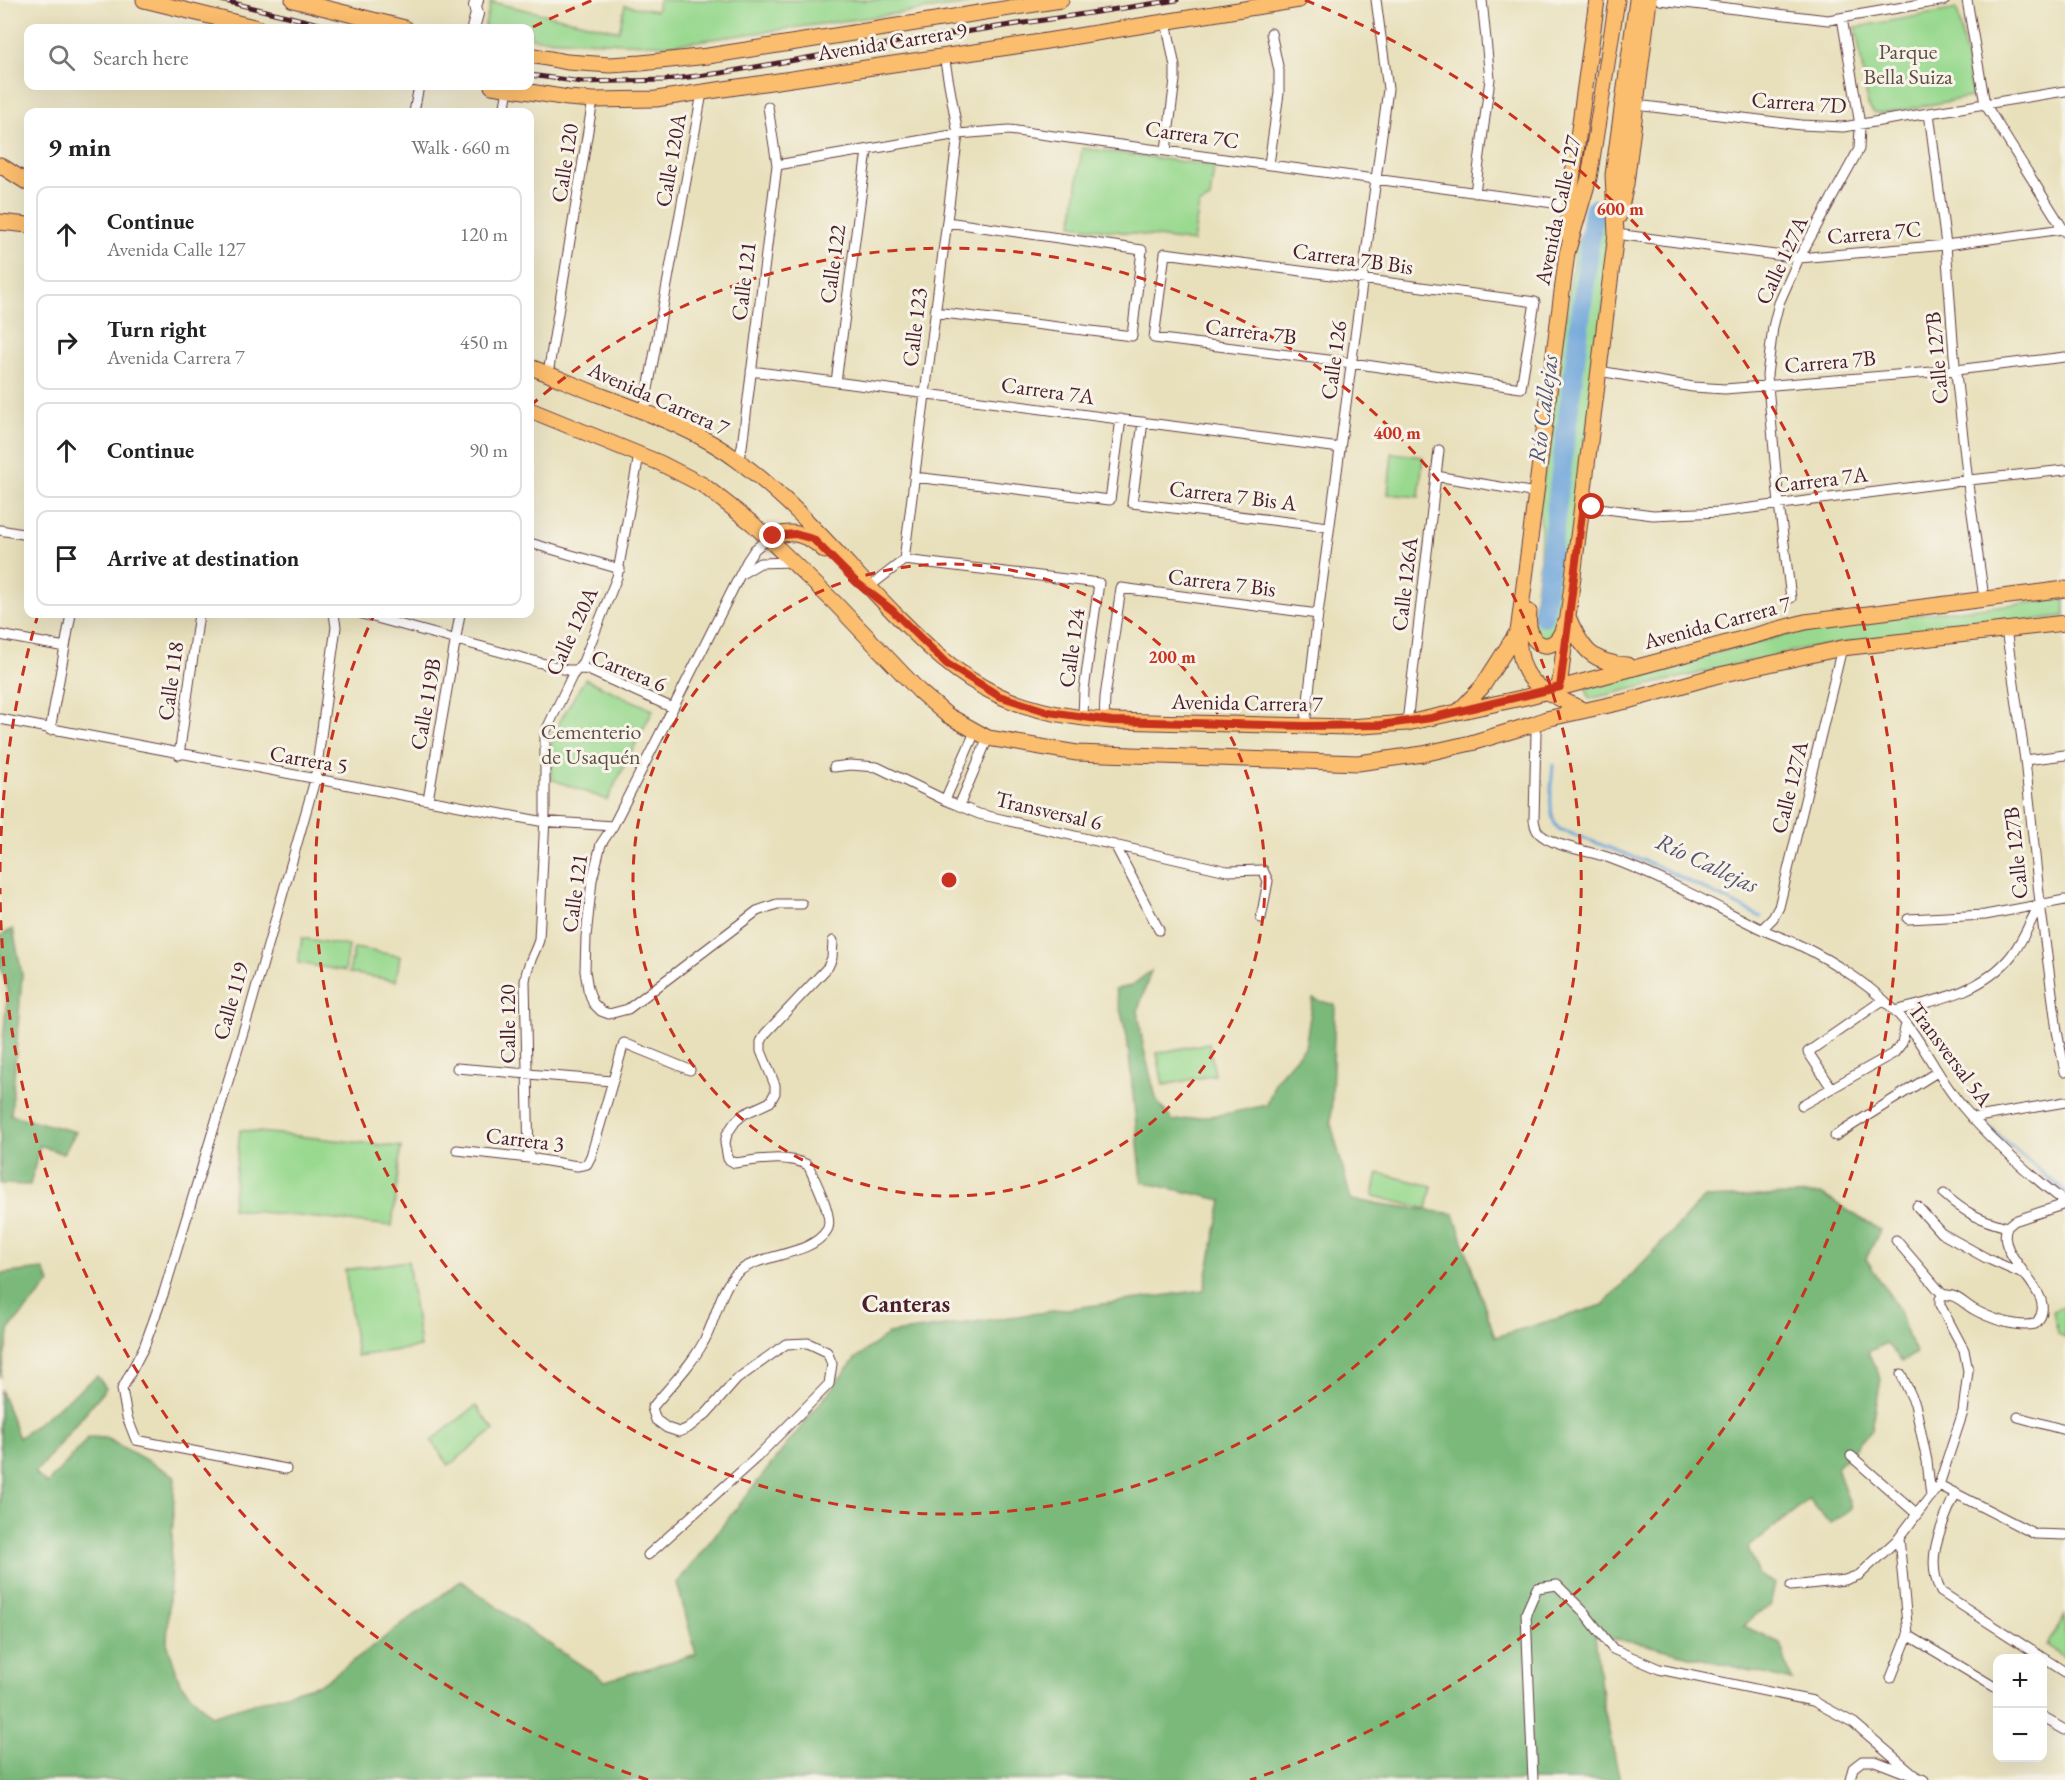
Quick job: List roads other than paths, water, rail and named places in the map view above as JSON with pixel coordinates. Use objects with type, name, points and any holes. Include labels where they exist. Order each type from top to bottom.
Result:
[{"type":"main road","points":[[144,0],[242,24]]},
{"type":"main road","points":[[293,0],[389,24]]},
{"type":"main road","name":"Avenida Carrera 9","points":[[534,56],[567,62],[610,65],[708,56],[981,8],[1060,0]]},
{"type":"main road","name":"Avenida Carrera 9","points":[[514,90],[593,100],[656,99],[1299,0]]},
{"type":"main road","points":[[1567,253],[1569,203],[1597,0]]},
{"type":"main road","name":"Avenida Calle 127","points":[[1583,711],[1528,677],[1518,653],[1518,632],[1567,253],[1589,178],[1617,0]]},
{"type":"main road","name":"Avenida Calle 127","points":[[1540,722],[1555,692],[1573,585],[1616,234],[1613,175],[1637,0]]},
{"type":"main road","points":[[1616,234],[1626,184],[1649,0]]},
{"type":"main road","points":[[0,165],[24,181]]},
{"type":"main road","points":[[0,170],[24,182]]},
{"type":"main road","points":[[0,177],[24,183]]},
{"type":"main road","points":[[0,222],[24,225]]},
{"type":"main road","name":"Avenida Carrera 7","points":[[534,369],[644,411],[708,442],[738,460],[809,521],[869,587],[947,664],[999,696],[1049,712],[1083,717],[1104,720],[1348,727],[1407,723],[1555,692],[1639,666],[1805,622],[2065,589]]},
{"type":"main road","points":[[534,412],[675,470],[703,485],[749,520],[920,692],[947,715],[982,735],[1077,753],[1358,763],[1423,754],[1659,693],[1715,676],[1842,648],[2065,623]]},
{"type":"main road","points":[[1533,517],[1535,557],[1528,630],[1537,642],[1551,644],[1560,637],[1573,585]]},
{"type":"main road","points":[[768,539],[773,536],[795,534],[813,539],[857,583],[892,610]]},
{"type":"main road","points":[[1568,619],[1578,640],[1591,655],[1603,662],[1639,666]]},
{"type":"main road","points":[[1456,713],[1482,687],[1518,632]]},
{"type":"street","name":"Calle 126","points":[[1305,726],[1329,526],[1388,88],[1388,73],[1376,0]]},
{"type":"street","points":[[1475,193],[1490,79],[1482,0]]},
{"type":"street","points":[[1660,0],[1828,20],[1904,4],[1945,0]]},
{"type":"street","points":[[1967,0],[1985,104],[2064,230]]},
{"type":"street","points":[[466,24],[476,3]]},
{"type":"street","points":[[474,24],[477,14],[476,3]]},
{"type":"street","name":"Calle 127A","points":[[1791,598],[1768,386],[1773,327],[1779,303],[1799,258],[1859,149],[1860,125],[1842,18]]},
{"type":"street","points":[[1166,21],[1175,67],[1166,150]]},
{"type":"street","points":[[1269,164],[1280,93],[1279,71],[1271,33]]},
{"type":"street","name":"Calle 123","points":[[904,560],[958,134],[944,56]]},
{"type":"street","points":[[415,108],[418,90]]},
{"type":"street","points":[[505,108],[508,90]]},
{"type":"street","name":"Carrera 7D","points":[[1636,105],[1834,127],[1860,125],[2065,91]]},
{"type":"street","name":"Calle 120A","points":[[644,411],[702,93]]},
{"type":"street","name":"Calle 120","points":[[548,374],[593,100]]},
{"type":"street","name":"Calle 121","points":[[738,460],[742,447],[777,165],[768,107]]},
{"type":"street","name":"Calle 127B","points":[[1929,113],[1946,245],[1956,370],[1984,598]]},
{"type":"street","name":"Carrera 7C","points":[[777,165],[958,134],[1009,130],[1475,193],[1561,204],[1569,203]]},
{"type":"street","name":"Calle 122","points":[[836,382],[867,151]]},
{"type":"street","points":[[1569,203],[1579,197],[1589,178]]},
{"type":"street","points":[[935,312],[1132,336],[1142,250],[947,222]]},
{"type":"street","name":"Carrera 7C","points":[[1616,234],[1799,258],[1946,245],[2064,230]]},
{"type":"street","name":"Carrera 7B Bis","points":[[1154,338],[1165,253],[1535,302],[1521,388]]},
{"type":"street","name":"Carrera 7B","points":[[1154,338],[1352,363],[1521,388]]},
{"type":"street","name":"Carrera 7B","points":[[1599,371],[1709,389],[1956,370],[2065,357]]},
{"type":"street","name":"Carrera 7A","points":[[751,371],[1340,448]]},
{"type":"street","points":[[914,477],[1110,500],[1121,419]]},
{"type":"street","name":"Carrera 7 Bis A","points":[[1143,422],[1132,503],[1329,526]]},
{"type":"street","name":"Calle 126A","points":[[1407,723],[1438,450]]},
{"type":"street","name":"Calle 120A","points":[[544,822],[545,733],[583,662],[620,569],[639,455]]},
{"type":"street","name":"Carrera 7A","points":[[1583,506],[1653,515],[1720,512],[2065,470]]},
{"type":"street","points":[[1436,476],[1536,493]]},
{"type":"street","points":[[0,530],[24,534]]},
{"type":"street","name":"Calle 121","points":[[768,539],[755,549],[741,574],[613,826],[601,844],[592,880],[586,937],[585,971],[588,989],[594,1003],[601,1011],[609,1014],[628,1009],[757,910],[777,904],[802,903]]},
{"type":"street","points":[[534,544],[620,569]]},
{"type":"street","points":[[869,587],[904,560]]},
{"type":"street","name":"Calle 124","points":[[904,560],[1099,583],[1084,690],[1083,717]]},
{"type":"street","points":[[741,574],[760,563],[793,562]]},
{"type":"street","name":"Calle 124","points":[[1104,720],[1105,697],[1121,588]]},
{"type":"street","name":"Carrera 7 Bis","points":[[1121,588],[1318,614]]},
{"type":"street","points":[[50,730],[70,618]]},
{"type":"street","name":"Calle 118","points":[[179,755],[199,618]]},
{"type":"street","name":"Calle 119","points":[[286,1469],[136,1440],[127,1417],[122,1389],[144,1347],[164,1292],[250,1009],[315,780],[336,627],[335,618]]},
{"type":"street","name":"Carrera 6","points":[[377,618],[567,670],[586,669],[673,708]]},
{"type":"street","name":"Calle 119B","points":[[428,800],[459,618]]},
{"type":"street","name":"Calle 127B","points":[[2006,629],[2025,760],[2040,903],[2057,1031],[2065,1072]]},
{"type":"street","points":[[0,635],[65,647]]},
{"type":"street","name":"Calle 127A","points":[[1762,929],[1773,918],[1779,907],[1842,648]]},
{"type":"street","name":"Carrera 5","points":[[0,720],[544,822],[613,826]]},
{"type":"street","name":"Transversal 5A","points":[[1540,722],[1536,733],[1534,810],[1539,834],[1552,841],[1605,856],[1654,876],[1824,957],[1896,1011],[1937,1072],[1972,1118],[2015,1160],[2065,1203]]},
{"type":"street","points":[[945,800],[982,735]]},
{"type":"street","points":[[959,806],[982,735]]},
{"type":"street","points":[[2025,760],[2065,755]]},
{"type":"street","name":"Transversal 6","points":[[834,767],[858,765],[877,767],[959,806],[1002,820],[1227,871],[1263,870],[1268,881],[1261,918]]},
{"type":"street","name":"Calle 120","points":[[529,1158],[525,981],[527,965],[536,952],[539,939],[544,822]]},
{"type":"street","points":[[1115,845],[1159,930]]},
{"type":"street","points":[[1908,919],[1984,915],[2065,900]]},
{"type":"street","points":[[1896,1011],[1951,996],[1989,978],[2011,957],[2040,903]]},
{"type":"street","points":[[648,1555],[756,1458],[829,1384],[832,1364],[826,1352],[808,1343],[786,1344],[737,1378],[706,1414],[688,1428],[678,1431],[667,1428],[656,1420],[652,1408],[680,1376],[704,1343],[728,1284],[737,1273],[763,1258],[795,1251],[809,1245],[829,1227],[829,1218],[808,1165],[786,1158],[735,1163],[728,1159],[725,1143],[727,1134],[735,1122],[744,1114],[770,1102],[775,1093],[775,1085],[761,1051],[762,1041],[770,1027],[828,967],[832,958],[833,941]]},
{"type":"street","points":[[1831,1087],[1808,1052],[1883,1000]]},
{"type":"street","points":[[1802,1105],[1898,1049],[1904,1039],[1905,1023]]},
{"type":"street","points":[[457,1068],[612,1082],[624,1043],[690,1070]]},
{"type":"street","points":[[1835,1136],[1937,1072]]},
{"type":"street","name":"Carrera 3","points":[[457,1150],[577,1166],[587,1164],[612,1082]]},
{"type":"street","points":[[1972,1118],[2065,1102]]},
{"type":"street","points":[[1944,1194],[1961,1209],[1972,1215],[2007,1227]]},
{"type":"street","points":[[1896,1240],[1943,1295],[1952,1295],[1995,1318],[2030,1325],[2040,1321],[2044,1299],[2038,1285],[2029,1277],[2007,1244],[2005,1231],[2014,1221],[2065,1203]]},
{"type":"street","points":[[1917,1206],[1941,1233],[1986,1258],[2029,1277]]},
{"type":"street","points":[[1791,1586],[1845,1580],[1859,1575],[1899,1538],[1939,1485],[1964,1412],[1968,1371],[1964,1350],[1940,1305],[1943,1295]]},
{"type":"street","points":[[1901,1374],[1915,1404],[1927,1461],[1931,1496]]},
{"type":"street","points":[[2018,1417],[2065,1430]]},
{"type":"street","points":[[1851,1456],[1917,1514]]},
{"type":"street","points":[[1939,1485],[2035,1534],[2065,1535]]},
{"type":"street","points":[[1955,1494],[1937,1539],[1934,1556],[1937,1584],[1941,1592],[2065,1672]]},
{"type":"street","points":[[1891,1678],[1908,1635],[1899,1538]]},
{"type":"street","points":[[1533,1780],[1526,1613],[1537,1588],[1557,1585],[1583,1611],[1613,1649],[1659,1669],[1813,1701],[1854,1723],[1920,1778]]},
{"type":"street","points":[[1908,1635],[1993,1686]]},
{"type":"street","points":[[2047,1719],[2065,1730]]},
{"type":"street","points":[[1850,1780],[1853,1768],[1862,1761],[1875,1761],[1920,1778]]},
{"type":"waterway","name":"Río Callejas","points":[[1543,616],[1594,209]]},
{"type":"waterway","name":"Río Callejas","points":[[1553,765],[1551,808],[1552,817],[1559,829],[1660,867],[1761,917]]},
{"type":"waterway","points":[[1986,1125],[2065,1192]]},
{"type":"railway","points":[[221,0],[319,24]]},
{"type":"railway","points":[[534,76],[582,82],[665,80],[1177,0]]},
{"type":"district","name":"Canteras","points":[[906,1304]]},
{"type":"park label","name":"Parque Bella Suiza","points":[[1908,64]]},
{"type":"park label","name":"Cementerio de Usaquén","points":[[591,744]]}]
